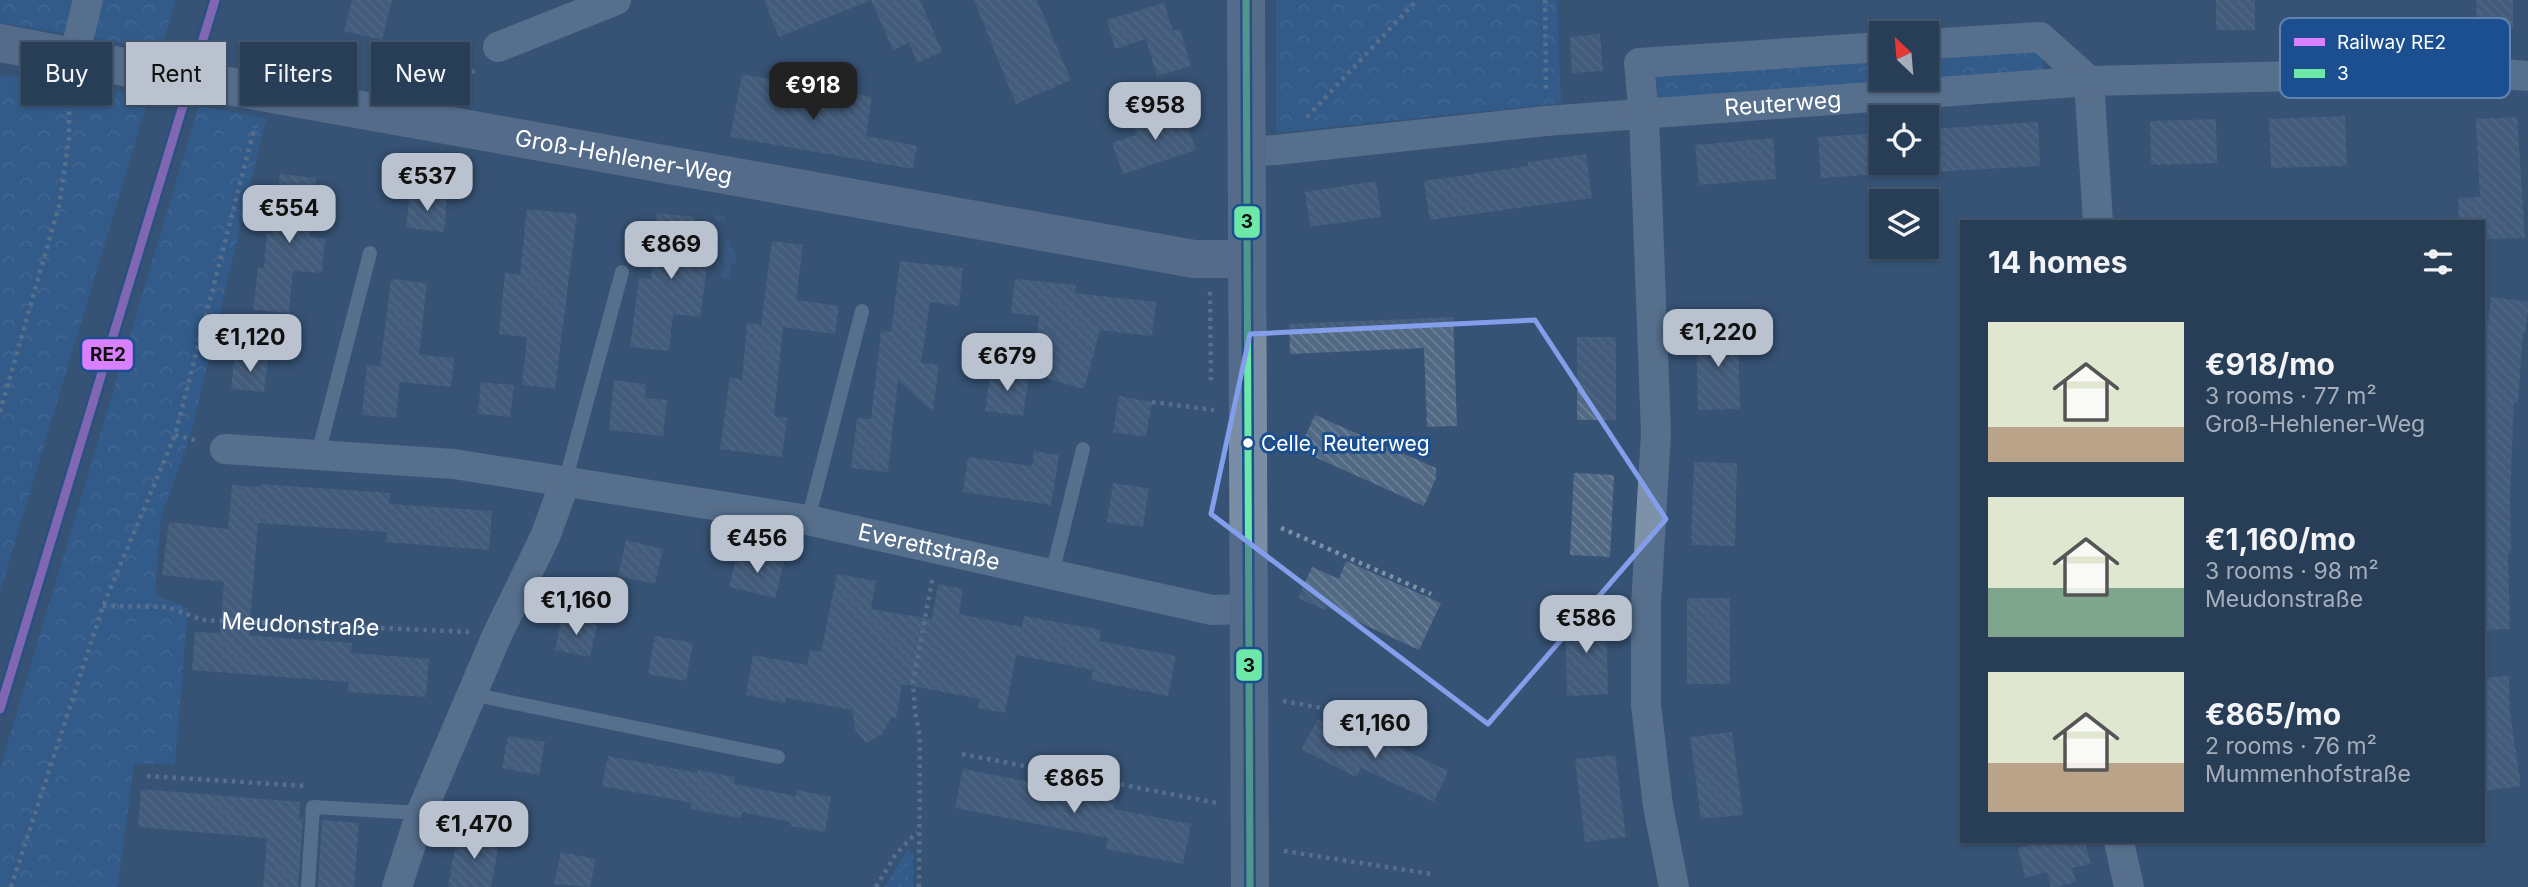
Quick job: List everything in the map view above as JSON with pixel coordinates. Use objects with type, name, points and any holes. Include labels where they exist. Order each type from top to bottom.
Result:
[{"type":"street","points":[[78,42],[88,0]]},
{"type":"street","points":[[498,47],[615,0]]},
{"type":"street","points":[[1246,0],[1261,150],[1247,259],[1250,887]]},
{"type":"street","points":[[1939,43],[2040,37],[2089,82],[2098,220]]},
{"type":"street","name":"Groß-Hehlener-Weg","points":[[0,43],[21,47]]},
{"type":"street","points":[[1674,887],[1658,806],[1646,705],[1646,605],[1656,433],[1644,115],[1639,63],[1869,48]]},
{"type":"street","name":"Groß-Hehlener-Weg","points":[[112,64],[1194,259],[1247,259]]},
{"type":"street","name":"Reuterweg","points":[[2510,75],[2528,76]]},
{"type":"street","name":"Reuterweg","points":[[1261,150],[1546,121],[2089,82],[2280,77]]},
{"type":"street","name":"Everettstraße","points":[[225,449],[454,464],[808,520],[1212,610],[1248,609]]},
{"type":"street","points":[[397,887],[421,813],[498,633],[545,537],[565,482]]},
{"type":"street","points":[[2119,843],[2129,887]]},
{"type":"lane","points":[[318,454],[370,253]]},
{"type":"lane","points":[[565,482],[622,272]]},
{"type":"lane","points":[[808,520],[862,311]]},
{"type":"lane","points":[[1052,574],[1083,449]]},
{"type":"lane","points":[[471,694],[778,757]]},
{"type":"lane","points":[[308,887],[313,807],[421,813]]},
{"type":"path","points":[[1261,150],[1417,0]]},
{"type":"path","points":[[1545,0],[1546,121]]},
{"type":"path","points":[[0,412],[60,206],[69,138],[69,105]]},
{"type":"path","points":[[11,887],[103,606],[175,436],[251,141]]},
{"type":"path","points":[[1152,402],[1211,410],[1247,411]]},
{"type":"path","points":[[1248,513],[1431,594]]},
{"type":"path","points":[[919,887],[920,736],[913,683],[938,548]]},
{"type":"path","name":"Meudonstraße","points":[[103,606],[168,607],[202,620],[498,633]]},
{"type":"path","points":[[1248,694],[1433,728]]},
{"type":"path","points":[[962,754],[1432,874]]},
{"type":"path","points":[[147,776],[308,786]]},
{"type":"path","points":[[876,887],[896,854],[918,832]]},
{"type":"highlighted area","points":[[1535,320],[1666,519],[1488,724],[1211,514],[1250,334]]},
{"type":"green space","points":[[0,0],[176,0],[163,42],[126,43],[0,23]]},
{"type":"green space","points":[[1276,0],[1557,0],[1561,103],[1276,133]]},
{"type":"green space","points":[[2043,48],[2044,72],[1939,79],[1939,55]]},
{"type":"green space","points":[[1869,60],[1869,84],[1658,99],[1656,74]]},
{"type":"green space","points":[[0,75],[21,78],[21,105],[112,105],[112,92],[126,94],[126,105],[147,105],[0,592]]},
{"type":"green space","points":[[199,105],[266,119],[191,434],[161,518],[155,595],[188,608],[175,765],[134,763],[118,887],[0,887],[0,768]]},
{"type":"green space","points":[[908,849],[913,853],[913,887],[885,887]]},
{"type":"shaded area","points":[[715,214],[724,216],[726,226],[724,222],[714,220]]},
{"type":"shaded area","points":[[728,236],[736,262],[731,266],[729,278],[723,279],[720,274],[725,269],[723,250]]},
{"type":"building","points":[[352,0],[392,0],[382,40],[344,31]]},
{"type":"building","points":[[764,0],[869,0],[869,1],[779,37]]},
{"type":"building","points":[[871,0],[920,0],[942,52],[917,63],[909,43],[893,50]]},
{"type":"building","points":[[974,0],[1037,0],[1071,80],[1016,104]]},
{"type":"building","points":[[2216,0],[2255,0],[2255,30],[2216,30]]},
{"type":"building","points":[[2476,0],[2513,0],[2513,28],[2510,28],[2510,18],[2477,18]]},
{"type":"building","points":[[1164,3],[1173,31],[1180,29],[1191,66],[1157,76],[1146,39],[1115,49],[1107,20]]},
{"type":"building","points":[[1600,34],[1603,71],[1572,73],[1570,37]]},
{"type":"building","points":[[742,74],[872,97],[866,136],[917,146],[913,169],[730,137]]},
{"type":"building","points":[[1182,109],[1196,150],[1123,174],[1112,143],[1136,135],[1133,125]]},
{"type":"building","points":[[2345,116],[2347,166],[2271,168],[2269,119]]},
{"type":"building","points":[[2517,117],[2525,238],[2486,239],[2485,220],[2459,220],[2458,198],[2480,197],[2476,119]]},
{"type":"building","points":[[2216,119],[2217,163],[2151,165],[2150,121]]},
{"type":"building","points":[[2038,122],[2040,166],[1939,172],[1939,128]]},
{"type":"building","points":[[1869,134],[1869,175],[1821,178],[1818,137]]},
{"type":"building","points":[[1773,138],[1776,179],[1699,185],[1695,145]]},
{"type":"building","points":[[1586,154],[1592,198],[1430,220],[1424,181],[1528,166],[1528,162]]},
{"type":"building","points":[[280,174],[316,178],[310,237],[325,239],[322,273],[293,271],[289,313],[253,310],[258,267],[264,268],[267,233],[273,234]]},
{"type":"building","points":[[1376,181],[1381,217],[1310,227],[1305,192]]},
{"type":"building","points":[[410,193],[447,197],[444,232],[406,228]]},
{"type":"building","points":[[527,209],[577,214],[555,389],[522,385],[527,337],[499,334],[505,273],[520,275]]},
{"type":"building","points":[[657,213],[695,217],[693,230],[712,232],[700,317],[673,314],[669,351],[630,347],[639,278],[651,279]]},
{"type":"building","points":[[772,241],[803,245],[796,300],[839,306],[835,334],[783,327],[774,416],[787,418],[782,457],[720,449],[730,377],[742,380],[747,323],[761,325]]},
{"type":"building","points":[[900,261],[963,268],[959,306],[930,302],[921,363],[939,365],[933,412],[898,380],[888,472],[851,468],[857,418],[871,419],[881,331],[891,332]]},
{"type":"building","points":[[391,279],[427,283],[419,355],[454,358],[451,387],[400,382],[396,418],[362,415],[367,365],[380,367]]},
{"type":"building","points":[[1015,279],[1076,285],[1075,293],[1156,302],[1152,336],[1100,330],[1084,389],[1032,374],[1039,316],[1011,313]]},
{"type":"building","points":[[2491,297],[2528,302],[2518,403],[2514,402],[2510,497],[2511,553],[2508,553],[2510,629],[2485,630],[2485,342]]},
{"type":"building","points":[[1453,317],[1457,426],[1427,427],[1424,348],[1290,354],[1289,324]]},
{"type":"building","points":[[1738,328],[1740,409],[1698,410],[1696,330]]},
{"type":"building","points":[[1577,337],[1616,337],[1616,420],[1577,420]]},
{"type":"building","points":[[235,355],[268,358],[264,392],[231,389]]},
{"type":"building","points":[[991,370],[1029,375],[1023,416],[985,411]]},
{"type":"building","points":[[614,380],[646,384],[645,398],[667,400],[663,436],[609,430]]},
{"type":"building","points":[[481,382],[514,385],[510,417],[478,414]]},
{"type":"building","points":[[1119,396],[1152,402],[1146,437],[1113,432]]},
{"type":"building","points":[[1315,415],[1436,468],[1436,478],[1424,506],[1299,450]]},
{"type":"building","points":[[1034,451],[1059,455],[1051,505],[963,492],[968,457],[1032,466]]},
{"type":"building","points":[[1694,462],[1737,463],[1735,546],[1691,545]]},
{"type":"building","points":[[1574,473],[1614,475],[1610,557],[1570,555]]},
{"type":"building","points":[[1113,483],[1149,488],[1143,527],[1107,522]]},
{"type":"building","points":[[261,484],[390,493],[389,504],[492,511],[489,550],[386,542],[387,532],[258,523],[249,635],[352,643],[351,653],[429,659],[426,697],[348,692],[349,682],[192,670],[195,632],[220,633],[224,582],[162,575],[169,522],[228,529],[232,485],[260,487]]},
{"type":"building","points":[[626,540],[663,549],[655,584],[618,576]]},
{"type":"building","points":[[738,552],[784,562],[775,598],[729,587]]},
{"type":"building","points":[[1346,561],[1441,603],[1419,650],[1326,607],[1325,610],[1298,598],[1312,567],[1339,579]]},
{"type":"building","points":[[837,574],[876,581],[871,609],[932,619],[938,584],[963,589],[959,614],[1022,627],[1024,616],[1101,630],[1099,641],[1176,656],[1168,696],[1091,680],[1093,670],[1016,655],[1005,713],[978,708],[980,699],[902,684],[896,718],[891,717],[882,734],[866,743],[855,729],[852,710],[786,698],[785,703],[746,695],[753,655],[807,665],[810,650],[821,652]]},
{"type":"building","points":[[1687,598],[1730,598],[1730,684],[1687,684]]},
{"type":"building","points":[[1606,614],[1608,694],[1567,696],[1565,615]]},
{"type":"building","points":[[562,617],[597,625],[590,657],[555,650]]},
{"type":"building","points":[[655,636],[693,643],[686,681],[648,674]]},
{"type":"building","points":[[2509,676],[2510,712],[2521,786],[2485,791],[2485,678]]},
{"type":"building","points":[[1318,719],[1372,747],[1377,737],[1448,771],[1434,802],[1361,768],[1356,777],[1301,749]]},
{"type":"building","points":[[1732,732],[1743,815],[1701,819],[1690,737]]},
{"type":"building","points":[[508,736],[545,742],[539,775],[502,768]]},
{"type":"building","points":[[1615,755],[1626,837],[1585,842],[1575,759]]},
{"type":"building","points":[[608,756],[697,773],[698,770],[735,777],[734,784],[796,796],[797,790],[831,797],[825,832],[791,826],[791,822],[742,812],[741,818],[690,809],[692,803],[602,786]]},
{"type":"building","points":[[963,769],[1116,799],[1114,809],[1191,824],[1183,864],[1106,849],[1108,838],[955,808]]},
{"type":"building","points":[[141,789],[300,802],[299,818],[303,818],[298,887],[263,887],[267,838],[138,827]]},
{"type":"building","points":[[322,820],[359,823],[354,887],[318,887]]},
{"type":"building","points":[[458,831],[500,839],[491,887],[448,887]]},
{"type":"building","points":[[2039,843],[2085,843],[2091,864],[2072,868],[2076,882],[2051,887],[2047,872],[2025,878],[2018,848]]},
{"type":"building","points":[[561,852],[596,859],[590,887],[554,884]]},
{"type":"rail line","name":"RE2","points":[[0,709],[215,0]]},
{"type":"transit line","name":"3","points":[[1246,0],[1250,887]]},
{"type":"place","name":"Celle, Reuterweg","points":[[1248,443]]}]
